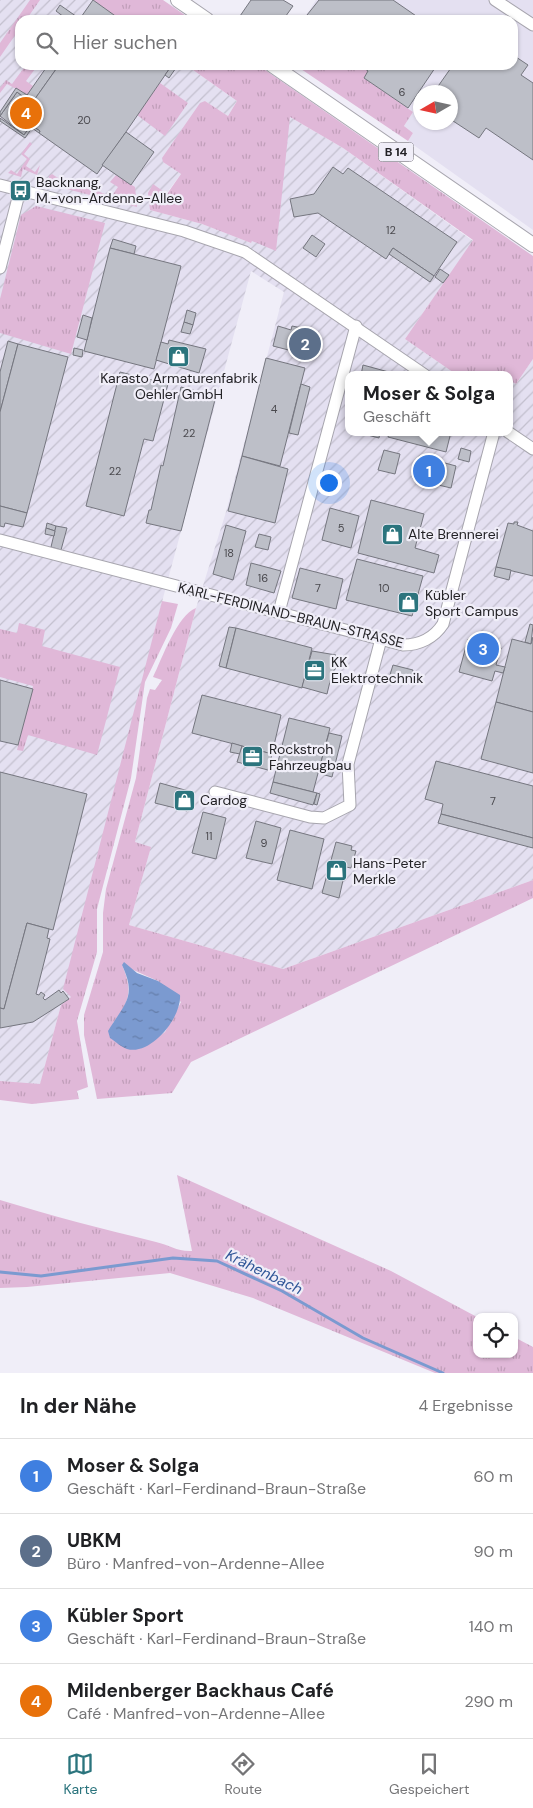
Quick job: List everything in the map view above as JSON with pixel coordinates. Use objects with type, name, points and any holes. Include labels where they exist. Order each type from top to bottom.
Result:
[{"type":"main road","points":[[178,0],[200,15]]},
{"type":"main road","name":"B 14","points":[[279,70],[529,244]]},
{"type":"street","points":[[495,0],[518,15]]},
{"type":"street","points":[[518,15],[533,25]]},
{"type":"street","points":[[0,185],[184,231],[244,252],[356,326],[419,371]]},
{"type":"street","points":[[0,268],[20,190]]},
{"type":"street","points":[[279,612],[356,326]]},
{"type":"street","points":[[513,435],[533,449]]},
{"type":"street","name":"KARL-FERDINAND-BRAUN-STRASSE","points":[[0,540],[381,639],[412,644],[428,638],[443,624],[493,436]]},
{"type":"street","points":[[215,792],[310,817],[324,818],[350,805],[348,764],[381,639]]},
{"type":"shaded area","points":[[0,0],[92,0],[114,15],[15,15],[15,70],[193,70],[237,101],[228,116],[205,101],[163,162],[181,174],[166,194],[153,185],[150,210],[202,224],[251,243],[290,117],[343,148],[473,241],[405,339],[451,371],[345,371],[345,436],[513,436],[513,382],[516,384],[533,359],[533,880],[283,969],[129,925],[150,850],[135,842],[196,608],[226,512],[284,292],[251,271],[163,598],[98,858],[71,997],[61,1005],[40,1085],[0,1081]]},
{"type":"shaded area","points":[[316,0],[533,0],[533,230],[408,141],[413,133],[404,126],[413,112],[364,78],[362,70],[518,70],[518,15],[306,15]]},
{"type":"green space","points":[[30,0],[40,0],[30,15],[20,15]]},
{"type":"green space","points":[[92,0],[163,0],[185,15],[114,15]]},
{"type":"green space","points":[[15,22],[15,35],[0,57],[0,43]]},
{"type":"green space","points":[[22,70],[34,70],[26,81],[33,86],[27,95],[7,84],[0,93],[0,88],[6,80],[12,84]]},
{"type":"green space","points":[[193,70],[265,70],[533,256],[533,359],[516,384],[513,382],[513,371],[451,371],[405,339],[473,240],[343,148],[290,117],[276,251],[202,224],[150,210],[148,193],[153,184],[167,194],[181,174],[163,162],[162,158],[200,103],[205,101],[228,116],[237,101]]},
{"type":"green space","points":[[302,70],[367,70],[368,71],[364,78],[413,112],[404,126],[413,133],[408,141]]},
{"type":"green space","points":[[160,83],[188,103],[165,136],[137,115]]},
{"type":"green space","points":[[30,142],[32,144],[24,154],[30,159],[26,166],[35,172],[40,165],[37,175],[23,169],[21,177],[8,173],[11,170],[17,174],[27,159],[21,154]]},
{"type":"green space","points":[[52,174],[66,182],[104,193],[111,197],[118,187],[110,182],[116,175],[135,187],[137,207],[47,184],[49,176]]},
{"type":"green space","points":[[36,206],[105,223],[71,354],[0,333],[0,299],[21,215]]},
{"type":"green space","points":[[162,601],[178,604],[171,628],[145,682],[131,778],[97,909],[97,952],[77,1021],[88,1087],[77,1091],[79,1099],[32,1104],[0,1100],[0,1081],[40,1084],[61,1005],[71,997],[63,989]]},
{"type":"green space","points":[[196,608],[135,842],[151,847],[129,925],[283,969],[533,880],[533,898],[191,1062],[172,1093],[97,1099],[84,1035],[84,1015],[103,952],[103,913],[106,889],[136,778],[147,698],[150,689],[155,690],[162,680],[153,677],[176,628],[189,612]],"holes":[[[122,965],[158,981],[181,1002],[165,1032],[143,1047],[113,1023],[123,1009],[128,996],[128,982]]]},
{"type":"green space","points":[[19,623],[45,630],[42,646],[120,667],[97,755],[28,735],[23,751],[17,750],[33,686],[0,677],[0,629],[17,633]]},
{"type":"green space","points":[[177,1175],[391,1271],[473,1315],[473,1358],[518,1358],[518,1339],[533,1347],[533,1373],[435,1373],[253,1298],[170,1273],[0,1288],[0,1200],[178,1249],[192,1251]]},
{"type":"water","points":[[124,962],[137,973],[158,981],[180,995],[176,1014],[163,1033],[146,1047],[136,1050],[127,1049],[120,1045],[110,1038],[108,1031],[124,1006],[129,993],[129,985],[122,965]]},
{"type":"building","points":[[93,0],[114,15],[82,15]]},
{"type":"building","points":[[251,0],[283,0],[293,6],[287,15],[241,15]]},
{"type":"building","points":[[319,0],[393,0],[415,15],[307,15]]},
{"type":"building","points":[[60,5],[74,15],[61,15],[56,11]]},
{"type":"building","points":[[518,58],[528,65],[521,75],[533,83],[533,160],[486,128],[479,138],[458,124],[458,85],[439,85],[449,70],[518,70]]},
{"type":"building","points":[[45,70],[55,70],[32,103],[42,110],[24,135],[0,116],[17,92],[25,98]]},
{"type":"building","points":[[55,70],[169,70],[97,174],[39,133],[40,131],[31,125],[42,110],[32,103]]},
{"type":"building","points":[[168,70],[175,70],[169,78],[165,75]]},
{"type":"building","points":[[367,70],[434,70],[424,85],[413,85],[413,101],[408,108],[364,78],[368,71]]},
{"type":"building","points":[[16,88],[27,95],[25,98],[17,92],[0,116],[0,112]]},
{"type":"building","points":[[0,118],[24,135],[31,125],[40,131],[39,133],[32,128],[25,138],[0,121]]},
{"type":"building","points":[[126,132],[154,152],[131,185],[102,165]]},
{"type":"building","points":[[333,167],[343,174],[348,168],[457,242],[434,276],[393,248],[386,259],[318,213],[294,217],[290,199],[314,194]]},
{"type":"building","points":[[312,235],[325,244],[316,257],[303,248]]},
{"type":"building","points":[[113,239],[136,246],[134,254],[110,248]]},
{"type":"building","points":[[110,248],[181,266],[154,369],[84,351]]},
{"type":"building","points":[[393,248],[434,276],[430,282],[389,254]]},
{"type":"building","points":[[440,269],[449,275],[443,283],[435,277]]},
{"type":"building","points":[[187,310],[196,313],[193,325],[184,322]]},
{"type":"building","points":[[83,315],[92,318],[87,340],[77,337]]},
{"type":"building","points":[[184,322],[193,325],[190,334],[181,332]]},
{"type":"building","points":[[278,326],[291,330],[292,326],[302,328],[301,332],[314,336],[308,355],[273,346]]},
{"type":"building","points":[[169,340],[206,349],[199,373],[156,360],[161,342],[168,344]]},
{"type":"building","points":[[8,341],[18,344],[0,412],[0,372]]},
{"type":"building","points":[[18,344],[68,357],[27,513],[0,506],[0,412]]},
{"type":"building","points":[[74,348],[83,350],[82,357],[73,355]]},
{"type":"building","points":[[266,358],[305,368],[280,466],[242,456]]},
{"type":"building","points":[[363,365],[385,371],[362,371]]},
{"type":"building","points":[[120,372],[168,384],[153,441],[144,439],[124,516],[86,506]]},
{"type":"building","points":[[301,384],[310,387],[298,435],[289,433]]},
{"type":"building","points":[[181,387],[216,396],[181,531],[146,523],[149,510],[151,510],[161,465],[163,466]]},
{"type":"building","points":[[388,436],[450,436],[446,452]]},
{"type":"building","points":[[461,448],[471,451],[469,462],[458,459]]},
{"type":"building","points":[[384,450],[400,454],[395,474],[378,470]]},
{"type":"building","points":[[242,456],[288,469],[275,523],[228,511]]},
{"type":"building","points":[[419,456],[456,466],[451,488],[413,479]]},
{"type":"building","points":[[371,500],[424,514],[415,548],[439,555],[434,573],[358,553]]},
{"type":"building","points":[[0,506],[27,513],[23,527],[5,523],[4,527],[0,526]]},
{"type":"building","points":[[330,508],[359,516],[351,548],[322,540]]},
{"type":"building","points":[[514,522],[518,522],[517,525],[533,531],[533,576],[496,567],[508,523],[514,524]]},
{"type":"building","points":[[47,523],[56,526],[55,531],[46,528]]},
{"type":"building","points":[[226,525],[246,531],[233,580],[213,574]]},
{"type":"building","points":[[56,526],[67,528],[61,550],[51,547]]},
{"type":"building","points":[[46,528],[55,531],[54,536],[45,534]]},
{"type":"building","points":[[259,534],[271,537],[268,550],[255,547]]},
{"type":"building","points":[[357,559],[423,576],[412,616],[346,600]]},
{"type":"building","points":[[251,563],[281,571],[274,593],[246,585]]},
{"type":"building","points":[[496,567],[511,570],[509,580],[494,576]]},
{"type":"building","points":[[300,568],[343,579],[336,609],[292,598]]},
{"type":"building","points":[[530,624],[533,625],[531,644],[525,642]]},
{"type":"building","points":[[229,627],[236,628],[226,668],[219,666]]},
{"type":"building","points":[[236,628],[312,648],[302,688],[226,668]]},
{"type":"building","points":[[533,637],[533,712],[496,702],[512,639],[531,644]]},
{"type":"building","points":[[468,639],[501,648],[496,665],[505,667],[503,673],[495,671],[492,681],[459,672]]},
{"type":"building","points":[[312,651],[336,655],[336,668],[332,673],[327,694],[302,687]]},
{"type":"building","points":[[393,665],[413,670],[409,684],[389,678]]},
{"type":"building","points":[[0,680],[33,689],[18,745],[0,741]]},
{"type":"building","points":[[202,695],[281,715],[272,754],[192,733]]},
{"type":"building","points":[[496,702],[533,712],[533,773],[481,759]]},
{"type":"building","points":[[289,718],[330,728],[313,792],[273,782]]},
{"type":"building","points":[[329,733],[342,736],[332,777],[318,773]]},
{"type":"building","points":[[232,743],[242,746],[240,754],[230,752]]},
{"type":"building","points":[[242,746],[272,754],[268,770],[237,762]]},
{"type":"building","points":[[436,761],[533,786],[533,838],[441,814],[443,804],[425,799]]},
{"type":"building","points":[[0,772],[87,794],[53,930],[27,923],[4,1009],[0,1008]]},
{"type":"building","points":[[273,782],[317,793],[313,805],[270,793]]},
{"type":"building","points":[[160,783],[192,792],[187,811],[155,803]]},
{"type":"building","points":[[191,792],[194,793],[191,807],[188,806]]},
{"type":"building","points":[[317,793],[320,794],[317,805],[314,804]]},
{"type":"building","points":[[203,812],[226,818],[216,859],[192,853]]},
{"type":"building","points":[[441,814],[533,838],[533,848],[438,823]]},
{"type":"building","points":[[256,821],[281,828],[272,864],[246,858]]},
{"type":"building","points":[[290,830],[324,839],[312,889],[277,880]]},
{"type":"building","points":[[336,842],[352,846],[351,850],[356,851],[351,868],[346,867],[339,898],[322,893]]},
{"type":"building","points":[[27,923],[49,929],[47,938],[50,939],[36,994],[39,995],[41,992],[45,995],[43,998],[45,1000],[59,990],[61,993],[63,991],[69,999],[33,1022],[0,1028],[0,1008],[4,1009]]},
{"type":"waterway","name":"Krähenbach","points":[[0,1272],[41,1276],[173,1258],[217,1261],[282,1291],[363,1338],[443,1373]]},
{"type":"place","name":"Mildenberger Backhaus Café","points":[[26,113]]},
{"type":"place","name":"Backnang, M.-von-Ardenne-Allee","points":[[20,190]]},
{"type":"place","name":"UBKM","points":[[305,344]]},
{"type":"place","name":"Karasto Armaturenfabrik Oehler GmbH","points":[[179,356]]},
{"type":"place","name":"Moser & Solga","points":[[429,471]]},
{"type":"place","name":"Alte Brennerei","points":[[392,534]]},
{"type":"place","name":"Kübler Sport Campus","points":[[409,603]]},
{"type":"place","name":"Kübler Sport","points":[[483,649]]},
{"type":"place","name":"KK Elektrotechnik","points":[[315,670]]},
{"type":"place","name":"Rockstroh Fahrzeugbau","points":[[253,757]]},
{"type":"place","name":"Cardog","points":[[184,800]]},
{"type":"place","name":"Hans-Peter Merkle","points":[[337,871]]}]
